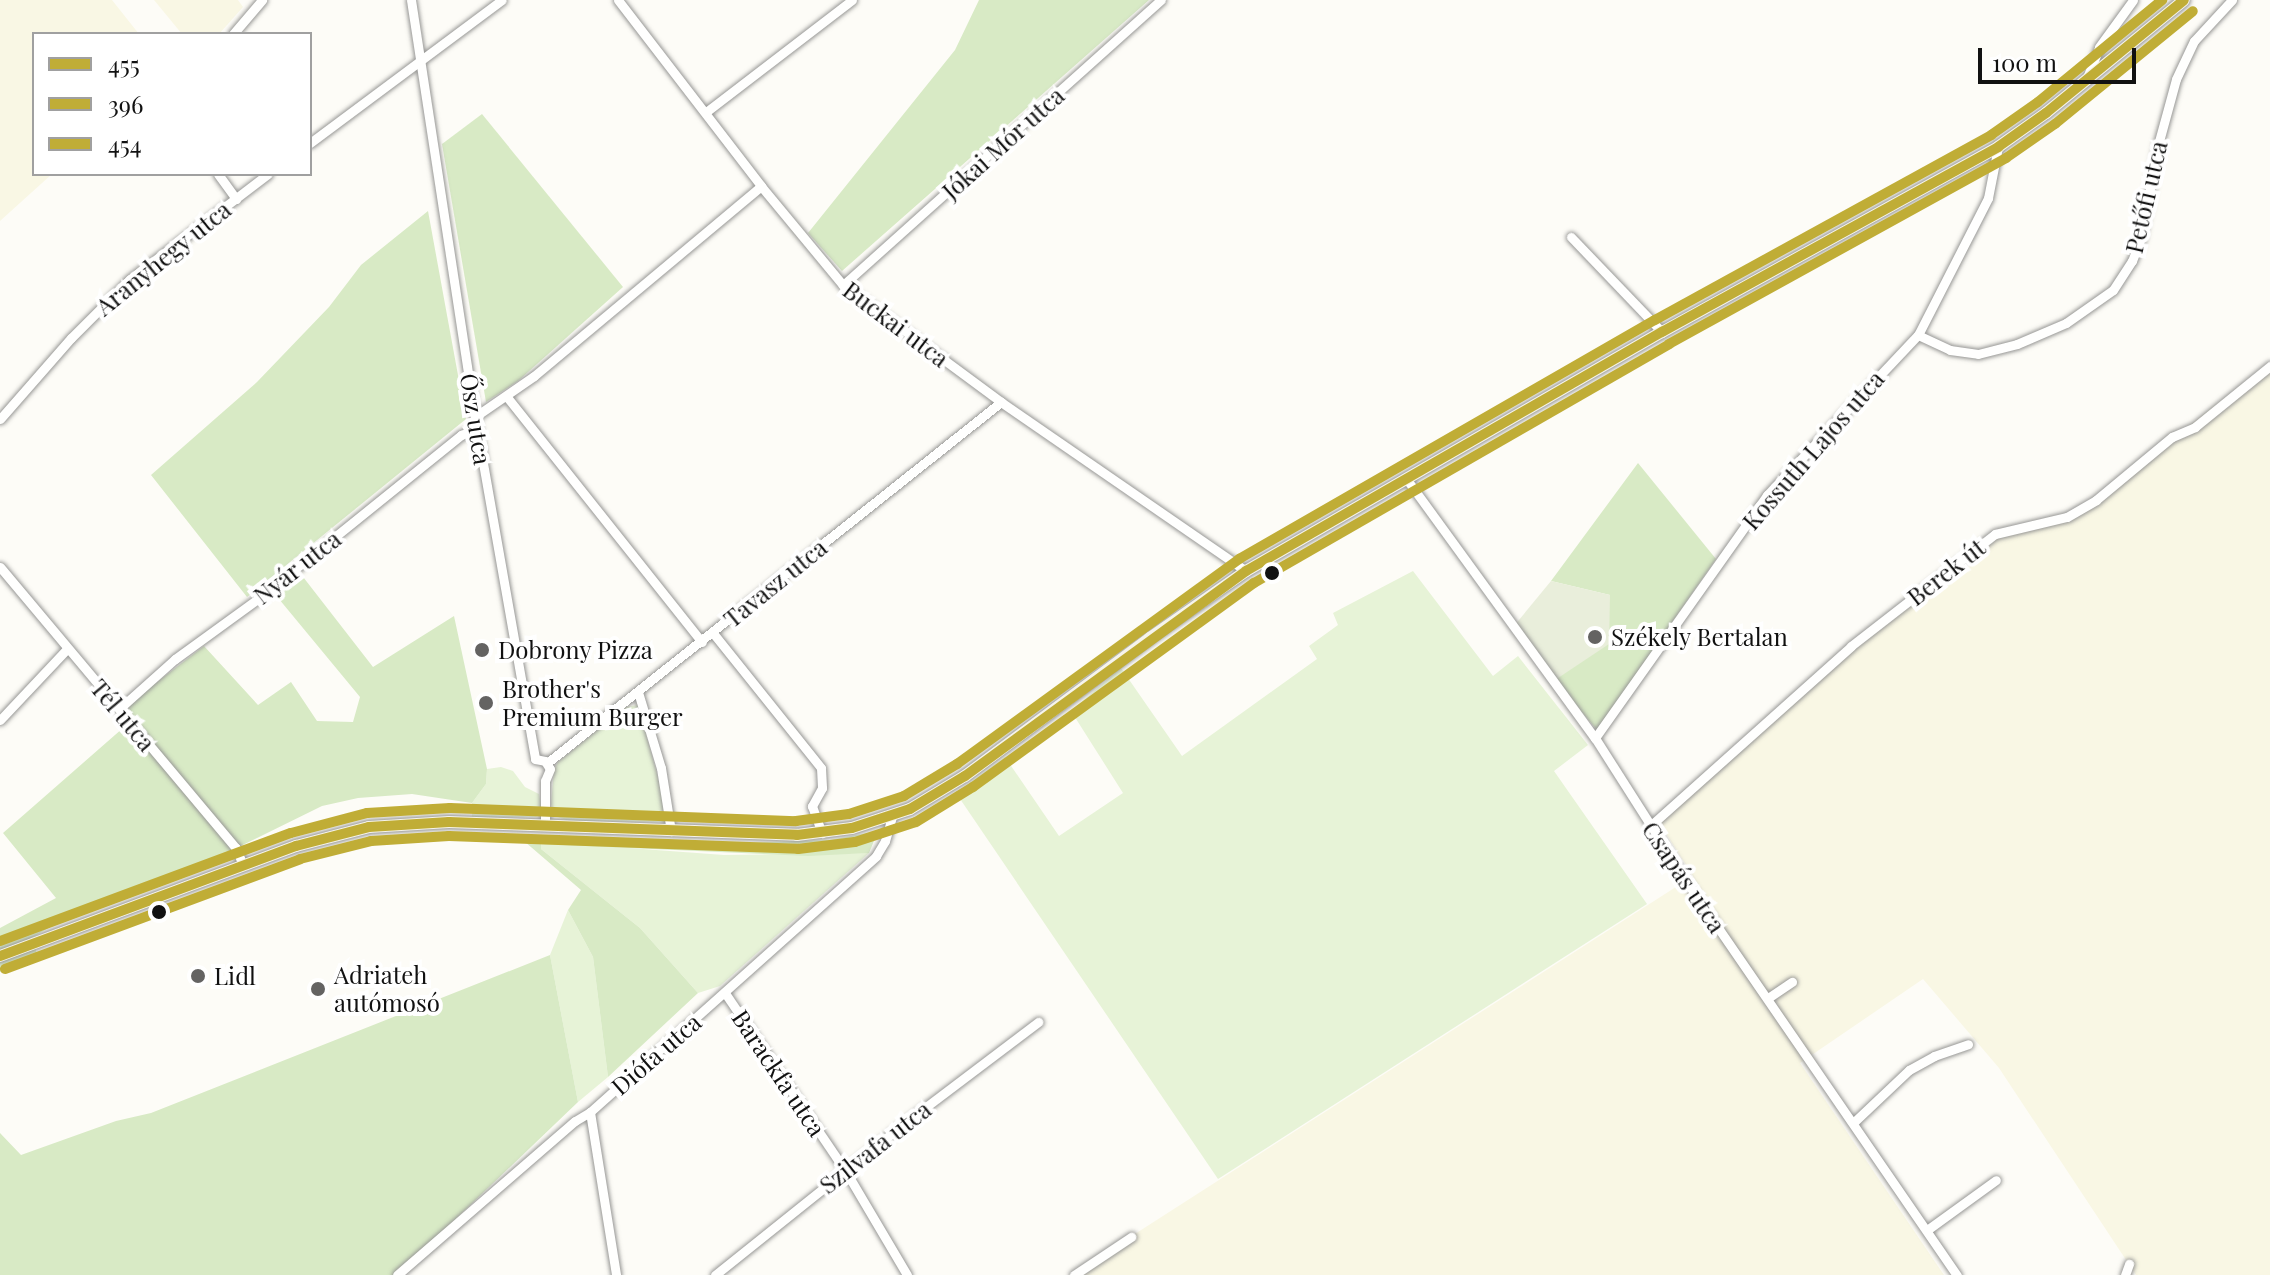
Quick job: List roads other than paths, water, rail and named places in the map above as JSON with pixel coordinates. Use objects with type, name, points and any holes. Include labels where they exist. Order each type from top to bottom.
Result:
[{"type":"main road","points":[[0,956],[243,865],[336,835],[403,823],[822,833],[892,816],[965,776],[1246,571],[1408,481],[1662,332],[1998,147],[2184,0]]},
{"type":"street","points":[[235,32],[262,0]]},
{"type":"street","name":"Ősz utca","points":[[411,0],[477,429],[535,759],[547,763]]},
{"type":"street","points":[[312,141],[502,0]]},
{"type":"street","name":"Buckai utca","points":[[618,0],[761,186],[843,285],[1001,402],[1246,571]]},
{"type":"street","points":[[706,112],[852,0]]},
{"type":"street","name":"Jókai Mór utca","points":[[843,285],[1161,0]]},
{"type":"street","points":[[2086,80],[2099,47],[2133,0]]},
{"type":"street","name":"Petőfi utca","points":[[1918,335],[1950,350],[1978,354],[2017,344],[2066,323],[2113,290],[2132,261],[2141,237],[2158,145],[2176,79],[2194,41],[2232,0]]},
{"type":"street","name":"Kossuth Lajos utca","points":[[1595,738],[1767,495],[1918,335],[1988,198],[1998,147]]},
{"type":"street","points":[[219,176],[236,199]]},
{"type":"street","name":"Aranyhegy utca","points":[[0,419],[71,338],[130,279],[265,176]]},
{"type":"street","points":[[476,416],[507,397],[761,186]]},
{"type":"street","points":[[1571,237],[1662,332]]},
{"type":"street","name":"Berek út","points":[[1650,826],[1851,646],[1995,534],[2067,517],[2096,500],[2172,437],[2195,427],[2270,366]]},
{"type":"street","points":[[507,397],[702,642]]},
{"type":"street","name":"Tavasz utca","points":[[547,763],[1001,402]]},
{"type":"street","name":"Nyár utca","points":[[119,709],[175,659],[259,598],[461,435],[477,429]]},
{"type":"street","name":"Csapás utca","points":[[1408,481],[1595,738],[1650,826],[1957,1275]]},
{"type":"street","name":"Tél utca","points":[[0,567],[236,848],[243,865]]},
{"type":"street","points":[[713,633],[821,768],[822,788],[812,806],[822,833]]},
{"type":"street","points":[[0,720],[67,649]]},
{"type":"street","points":[[638,692],[661,768],[671,831]]},
{"type":"street","points":[[545,826],[547,763]]},
{"type":"street","name":"Diófa utca","points":[[397,1275],[575,1121],[590,1112],[876,856],[885,841],[892,816]]},
{"type":"street","points":[[1768,998],[1792,982]]},
{"type":"street","name":"Barackfa utca","points":[[725,993],[845,1170],[907,1275]]},
{"type":"street","name":"Szilvafa utca","points":[[715,1275],[845,1170],[1038,1022]]},
{"type":"street","points":[[1854,1122],[1909,1070],[1934,1056],[1968,1044]]},
{"type":"street","points":[[590,1112],[616,1275]]},
{"type":"street","points":[[1927,1230],[1996,1180]]},
{"type":"street","points":[[1074,1275],[1131,1237]]},
{"type":"street","points":[[2125,1275],[2129,1264]]},
{"type":"place","name":"Székely Bertalan","points":[[1595,637]]},
{"type":"place","name":"Dobrony Pizza","points":[[482,650]]},
{"type":"place","name":"Brother's Premium Burger","points":[[486,703]]},
{"type":"place","name":"Lidl","points":[[198,976]]},
{"type":"place","name":"Adriateh autómosó","points":[[318,989]]}]
